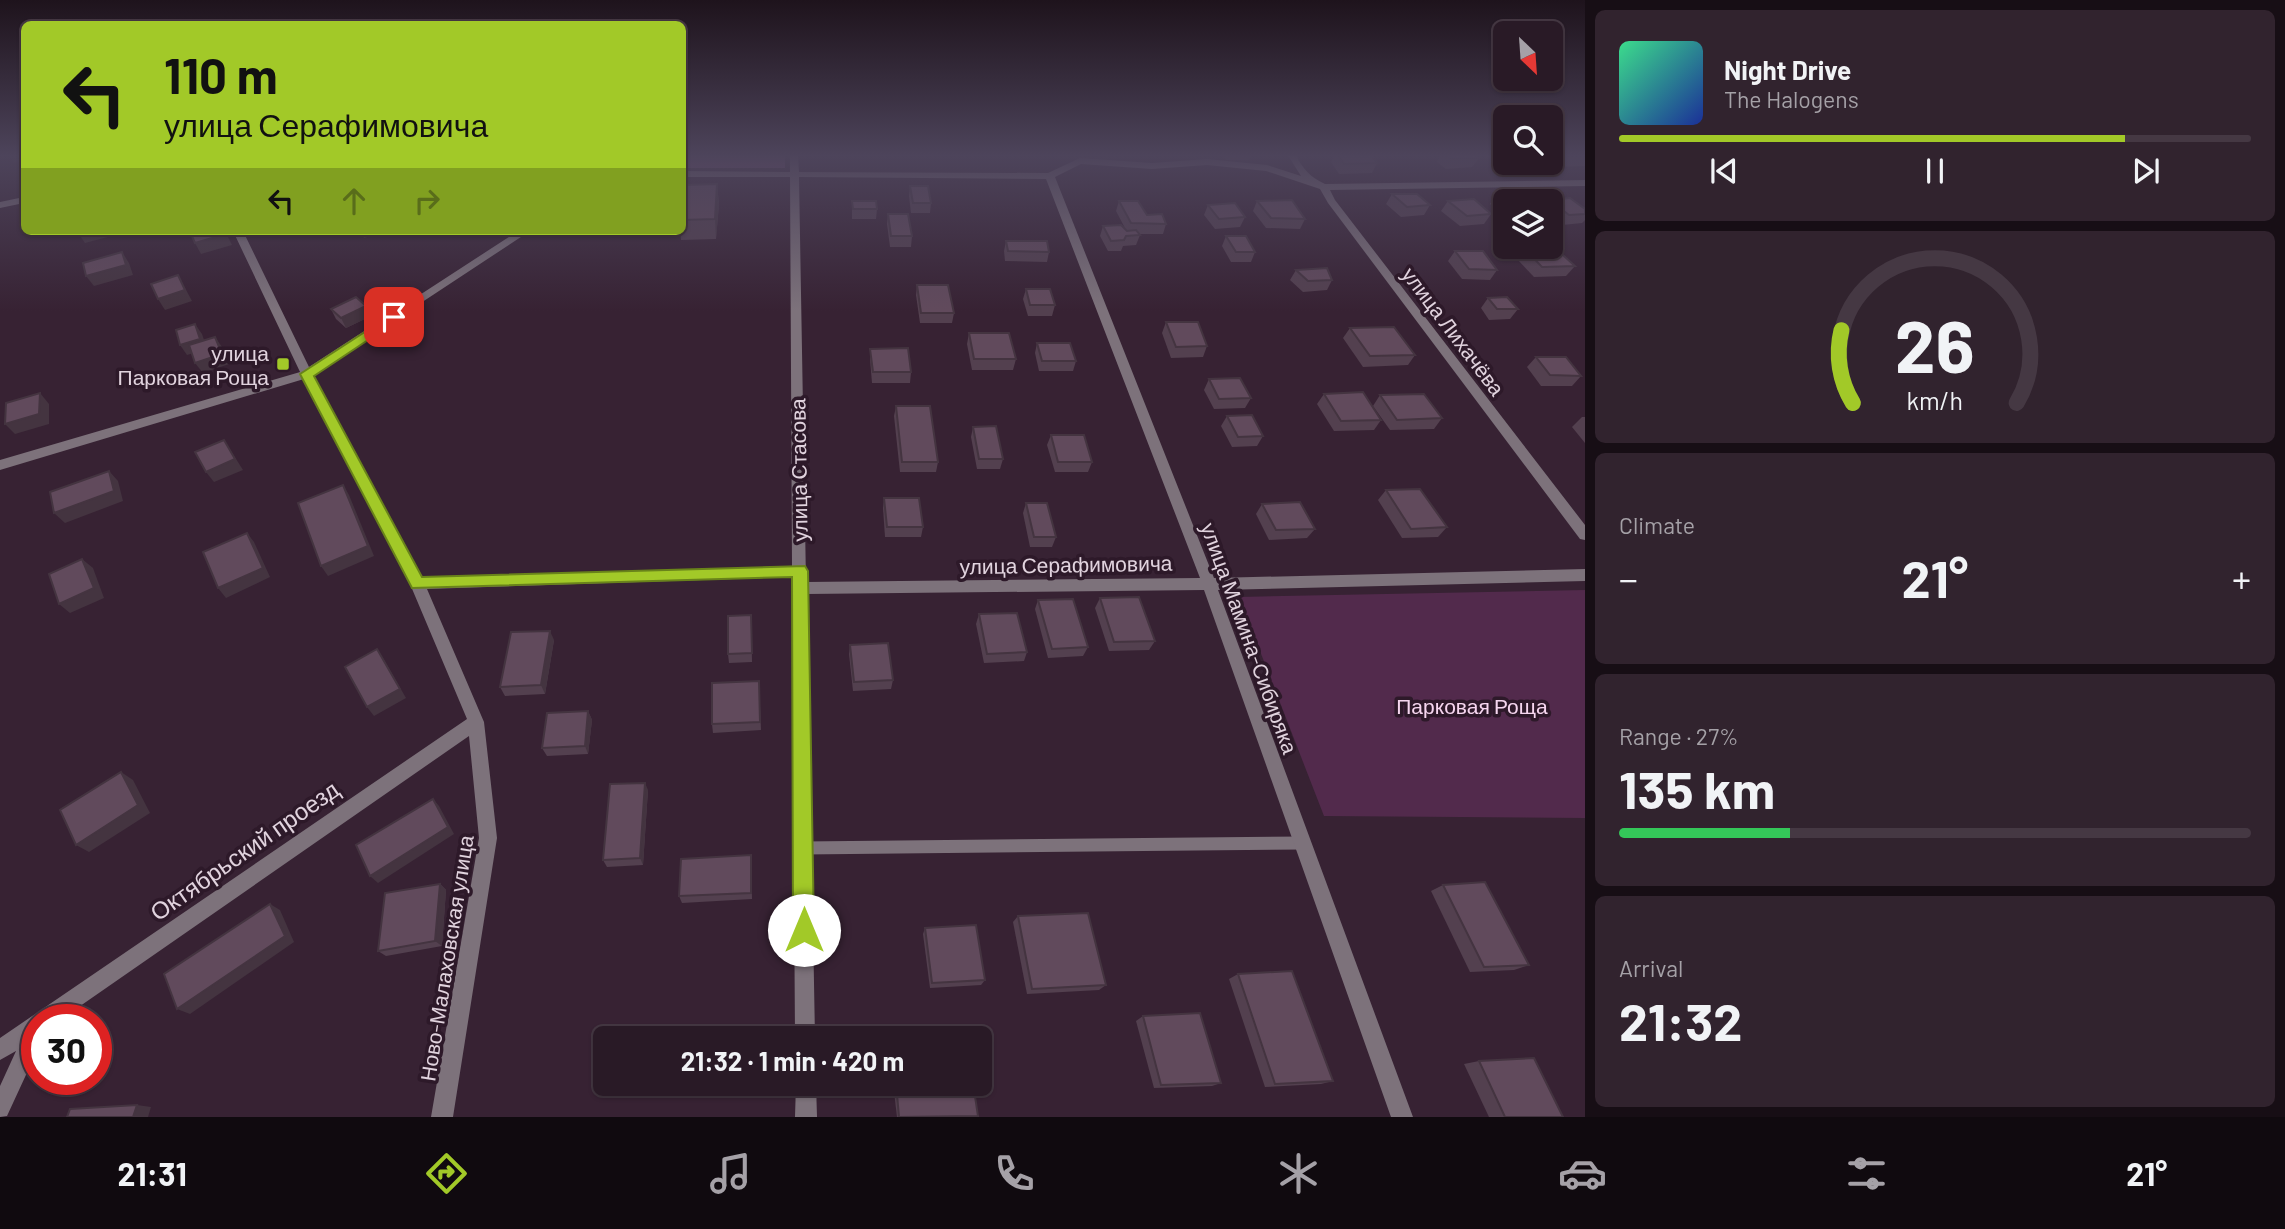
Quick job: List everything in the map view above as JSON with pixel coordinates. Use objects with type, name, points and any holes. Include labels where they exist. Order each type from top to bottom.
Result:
[{"type":"street","name":"улица Стасова","points":[[794,206],[805,1026]]},
{"type":"street","name":"улица Мамина-Сибиряка","points":[[1063,206],[1209,584],[1402,1117]]},
{"type":"street","name":"улица Лихачёва","points":[[1335,206],[1585,535]]},
{"type":"street","name":"Ново-Малаховская улица","points":[[240,235],[307,374],[417,584],[475,722],[488,838],[442,1117]]},
{"type":"street","points":[[0,465],[307,374],[519,235]]},
{"type":"street","points":[[417,584],[800,571]]},
{"type":"street","name":"улица Серафимовича","points":[[800,588],[1209,584],[1585,575]]},
{"type":"street","name":"Октябрьский проезд","points":[[66,1004],[475,722]]},
{"type":"street","points":[[0,1051],[21,1037]]},
{"type":"street","points":[[0,1109],[21,1062]]},
{"type":"street","points":[[806,1096],[806,1117]]},
{"type":"lane","points":[[803,848],[1303,843]]},
{"type":"green space","name":"Парковая Роща","points":[[1585,590],[1585,818],[1324,816],[1239,597]]},
{"type":"building","points":[[686,206],[716,206],[715,219],[686,220]]},
{"type":"building","points":[[853,206],[877,206],[877,209],[853,209]]},
{"type":"building","points":[[1122,206],[1141,206],[1147,215],[1162,214],[1166,224],[1131,223]]},
{"type":"building","points":[[1209,206],[1237,206],[1245,217],[1219,219]]},
{"type":"building","points":[[1261,206],[1296,206],[1305,219],[1271,218]]},
{"type":"building","points":[[1454,206],[1482,206],[1491,214],[1467,216]]},
{"type":"building","points":[[1563,206],[1581,206],[1585,209],[1585,214],[1569,215],[1563,210]]},
{"type":"building","points":[[888,214],[908,214],[912,236],[891,236]]},
{"type":"building","points":[[1121,225],[1127,231],[1136,230],[1140,235],[1111,241],[1103,226]]},
{"type":"building","points":[[191,235],[223,235],[195,243]]},
{"type":"building","points":[[1226,236],[1246,236],[1255,252],[1236,252]]},
{"type":"building","points":[[1006,241],[1047,241],[1049,252],[1008,251]]},
{"type":"building","points":[[1455,251],[1483,251],[1497,270],[1469,269]]},
{"type":"building","points":[[122,252],[126,265],[86,276],[83,263]]},
{"type":"building","points":[[1563,255],[1575,266],[1542,267],[1534,259],[1563,259]]},
{"type":"building","points":[[1327,268],[1332,280],[1308,281],[1296,270]]},
{"type":"building","points":[[178,275],[185,290],[158,299],[151,284]]},
{"type":"building","points":[[917,285],[948,285],[954,313],[921,313]]},
{"type":"building","points":[[1026,289],[1050,289],[1055,305],[1030,305]]},
{"type":"building","points":[[356,297],[366,306],[341,318],[331,309]]},
{"type":"building","points":[[1507,297],[1518,309],[1497,309],[1488,298]]},
{"type":"building","points":[[1166,322],[1198,322],[1207,346],[1176,347]]},
{"type":"building","points":[[195,324],[200,339],[180,345],[176,330]]},
{"type":"building","points":[[1394,327],[1415,355],[1370,356],[1350,328]]},
{"type":"building","points":[[969,333],[1009,333],[1016,359],[974,359]]},
{"type":"building","points":[[215,337],[222,354],[195,363],[189,345]]},
{"type":"building","points":[[1037,343],[1070,343],[1076,361],[1042,361]]},
{"type":"building","points":[[908,348],[911,372],[873,372],[870,349]]},
{"type":"building","points":[[1536,357],[1566,357],[1581,376],[1550,375]]},
{"type":"building","points":[[1240,378],[1251,398],[1219,399],[1209,379]]},
{"type":"building","points":[[1363,392],[1381,420],[1341,421],[1324,394]]},
{"type":"building","points":[[40,393],[39,414],[5,424],[6,403]]},
{"type":"building","points":[[1424,394],[1442,418],[1397,420],[1380,395]]},
{"type":"building","points":[[896,406],[930,406],[938,462],[902,462]]},
{"type":"building","points":[[1252,415],[1263,436],[1238,437],[1227,416]]},
{"type":"building","points":[[996,426],[1003,459],[979,459],[973,427]]},
{"type":"building","points":[[1051,435],[1084,435],[1092,462],[1058,462]]},
{"type":"building","points":[[224,440],[235,459],[206,472],[195,452]]},
{"type":"building","points":[[109,471],[114,491],[54,513],[50,492]]},
{"type":"building","points":[[343,485],[368,546],[321,566],[298,503]]},
{"type":"building","points":[[1420,489],[1447,527],[1411,529],[1386,490]]},
{"type":"building","points":[[884,498],[919,498],[923,527],[887,527]]},
{"type":"building","points":[[1300,502],[1315,529],[1276,530],[1262,504]]},
{"type":"building","points":[[1026,503],[1047,503],[1056,537],[1034,537]]},
{"type":"building","points":[[247,533],[263,568],[218,588],[203,552]]},
{"type":"building","points":[[82,559],[94,588],[59,604],[49,574]]},
{"type":"building","points":[[1139,597],[1155,641],[1114,642],[1100,598]]},
{"type":"building","points":[[1073,599],[1088,647],[1052,649],[1038,600]]},
{"type":"building","points":[[1017,613],[1027,652],[987,654],[979,614]]},
{"type":"building","points":[[751,615],[752,653],[728,654],[728,616]]},
{"type":"building","points":[[550,631],[541,685],[500,687],[511,632]]},
{"type":"building","points":[[888,643],[893,680],[854,682],[850,645]]},
{"type":"building","points":[[377,649],[400,689],[367,707],[345,667]]},
{"type":"building","points":[[759,681],[760,722],[712,724],[712,683]]},
{"type":"building","points":[[588,711],[585,746],[542,748],[547,713]]},
{"type":"building","points":[[121,772],[138,805],[76,845],[60,810]]},
{"type":"building","points":[[645,783],[640,858],[603,860],[610,784]]},
{"type":"building","points":[[433,799],[448,827],[370,876],[356,845]]},
{"type":"building","points":[[751,855],[751,893],[679,896],[681,859]]},
{"type":"building","points":[[1485,882],[1529,965],[1484,967],[1443,885]]},
{"type":"building","points":[[440,884],[435,941],[378,951],[385,893]]},
{"type":"building","points":[[270,904],[285,936],[177,1009],[164,974]]},
{"type":"building","points":[[1088,913],[1106,985],[1032,989],[1018,916]]},
{"type":"building","points":[[976,925],[985,980],[932,983],[925,928]]},
{"type":"building","points":[[1292,971],[1333,1081],[1275,1084],[1238,974]]},
{"type":"building","points":[[1200,1013],[1221,1083],[1161,1085],[1143,1016]]},
{"type":"building","points":[[1534,1058],[1563,1117],[1505,1117],[1479,1061]]},
{"type":"building","points":[[897,1096],[975,1096],[978,1116],[899,1117]]},
{"type":"building","points":[[137,1105],[133,1117],[67,1117],[70,1109]]},
{"type":"place","name":"улица Парковая Роща","points":[[283,364]]},
{"type":"route","points":[[394,317],[307,374],[417,584],[800,571],[804,930]]}]
